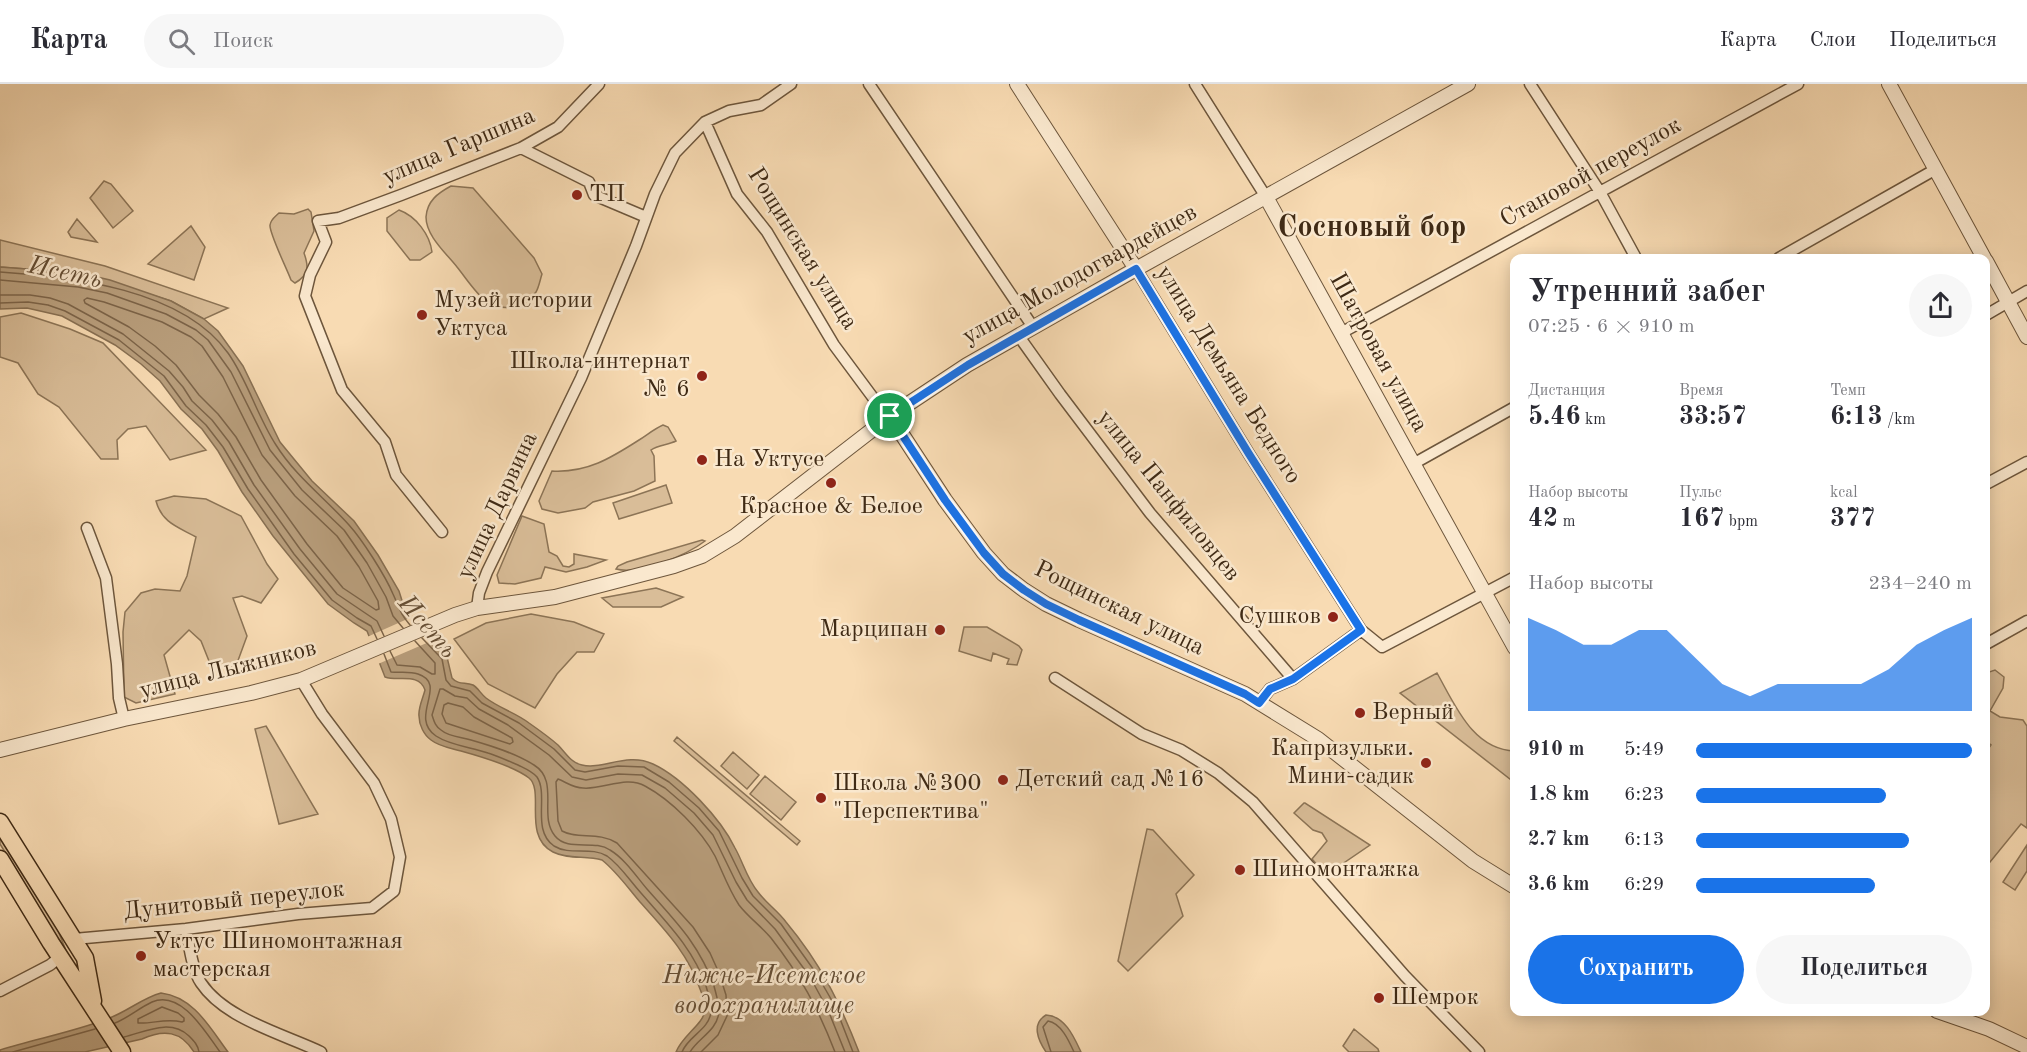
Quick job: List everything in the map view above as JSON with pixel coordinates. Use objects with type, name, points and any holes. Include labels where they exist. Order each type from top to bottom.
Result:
[{"type":"main road","points":[[0,822],[85,958],[96,1013]]},
{"type":"main road","points":[[0,860],[122,1052]]},
{"type":"street","name":"улица Гаршина","points":[[442,532],[396,475],[385,442],[342,390],[305,296],[310,275],[326,242],[318,221],[339,218],[521,148],[558,127],[599,84]]},
{"type":"street","name":"улица Дарвина","points":[[477,608],[487,572],[581,378],[655,194],[675,153],[705,122],[729,111],[761,105],[791,84]]},
{"type":"street","points":[[869,84],[1033,327]]},
{"type":"street","name":"улица Демьяна Бедного","points":[[1017,84],[1136,269],[1249,454],[1361,630]]},
{"type":"street","name":"Шатровая улица","points":[[1195,84],[1266,197],[1510,639]]},
{"type":"street","name":"улица Молодогвардейцев","points":[[735,536],[890,416],[968,365],[1468,84]]},
{"type":"street","points":[[1530,84],[1600,192],[1634,254]]},
{"type":"street","name":"Становой переулок","points":[[1341,333],[1798,84]]},
{"type":"street","points":[[1889,84],[1982,254]]},
{"type":"street","name":"Рощинская улица","points":[[705,122],[737,194],[767,232],[834,345],[877,403],[890,416],[945,500],[984,553],[1003,574],[1046,604],[1245,694],[1318,739],[1473,861],[1510,884]]},
{"type":"street","points":[[521,148],[589,182],[594,195],[646,218]]},
{"type":"street","points":[[1786,254],[1936,169]]},
{"type":"street","points":[[1990,269],[2027,337]]},
{"type":"street","points":[[1990,313],[2027,291]]},
{"type":"street","name":"улица Панфиловцев","points":[[1018,335],[1150,513],[1293,679]]},
{"type":"street","points":[[1413,464],[1510,410]]},
{"type":"street","points":[[1990,482],[2027,462]]},
{"type":"street","points":[[87,528],[106,578],[119,698],[124,719]]},
{"type":"street","name":"улица Лыжников","points":[[0,750],[124,719],[251,693],[301,680],[477,608],[555,597],[674,566],[702,556],[735,536]]},
{"type":"street","points":[[1259,703],[1270,689],[1293,679],[1361,630],[1382,648],[1510,580]]},
{"type":"street","points":[[1990,642],[2027,621]]},
{"type":"street","points":[[1055,678],[1142,734],[1181,750],[1218,773],[1253,802],[1405,976],[1479,1052]]},
{"type":"street","name":"Дунитовый переулок","points":[[74,939],[372,908],[394,891],[400,857],[391,819],[374,783],[322,714],[301,680]]},
{"type":"street","points":[[186,929],[200,981],[215,999],[237,1014],[321,1052]]},
{"type":"street","points":[[0,991],[50,965],[60,957]]},
{"type":"street","points":[[1951,1016],[1989,1029],[2027,1047]]},
{"type":"shaded area","points":[[104,181],[111,184],[133,211],[113,228],[90,198]]},
{"type":"shaded area","points":[[451,186],[473,188],[534,258],[542,274],[536,292],[526,302],[513,307],[500,307],[487,302],[437,244],[427,224],[428,206]]},
{"type":"shaded area","points":[[308,209],[311,212],[314,231],[304,253],[307,270],[303,277],[295,283],[291,280],[270,225],[279,213],[294,214]]},
{"type":"shaded area","points":[[399,210],[416,221],[431,246],[432,252],[420,260],[410,260],[387,231],[387,218]]},
{"type":"shaded area","points":[[77,219],[97,242],[71,237],[68,232]]},
{"type":"shaded area","points":[[191,226],[205,247],[194,280],[148,264]]},
{"type":"shaded area","points":[[0,240],[105,266],[228,308],[204,319],[171,301],[80,273],[0,267]]},
{"type":"shaded area","points":[[21,313],[70,329],[103,343],[206,450],[170,460],[146,426],[128,429],[117,440],[118,459],[101,459],[59,407],[38,394],[18,363],[0,357],[0,317]]},
{"type":"shaded area","points":[[663,425],[668,427],[676,441],[651,450],[654,456],[655,481],[634,491],[593,502],[585,508],[558,513],[542,509],[539,501],[552,471],[576,470],[598,463],[619,453]]},
{"type":"shaded area","points":[[666,485],[672,503],[619,519],[613,503]]},
{"type":"shaded area","points":[[174,496],[206,499],[241,516],[267,564],[278,579],[261,603],[242,596],[233,598],[247,636],[236,666],[211,666],[201,641],[189,630],[164,655],[175,694],[136,703],[124,697],[125,612],[141,593],[155,589],[180,591],[187,576],[196,537],[172,524],[162,514],[156,501]]},
{"type":"shaded area","points":[[522,516],[544,524],[549,552],[557,556],[563,566],[569,567],[574,564],[574,554],[606,560],[566,572],[545,567],[541,578],[515,584],[499,583],[497,575]]},
{"type":"shaded area","points":[[705,541],[662,563],[637,569],[616,569],[627,562]]},
{"type":"shaded area","points":[[656,588],[683,597],[661,607],[613,607],[602,598]]},
{"type":"shaded area","points":[[531,614],[574,622],[604,634],[594,652],[577,652],[557,674],[535,708],[488,684],[454,639],[486,623]]},
{"type":"shaded area","points":[[964,627],[987,627],[1019,646],[1022,650],[1017,665],[1007,664],[1009,659],[993,653],[991,661],[959,651]]},
{"type":"shaded area","points":[[1995,670],[2004,677],[2003,688],[1990,711],[1990,672]]},
{"type":"shaded area","points":[[1437,673],[1467,724],[1488,743],[1500,749],[1510,750],[1510,779],[1400,693]]},
{"type":"shaded area","points":[[1990,711],[2000,717],[2023,720],[2027,726],[2027,828],[2021,824],[1990,862],[1990,746]]},
{"type":"shaded area","points":[[266,726],[318,814],[279,824],[255,729]]},
{"type":"shaded area","points":[[677,737],[800,841],[797,845],[674,741]]},
{"type":"shaded area","points":[[733,752],[759,775],[747,789],[721,766]]},
{"type":"shaded area","points":[[765,776],[796,802],[781,820],[750,794]]},
{"type":"shaded area","points":[[1304,803],[1370,845],[1326,875],[1312,859],[1327,841],[1322,833],[1313,830],[1294,813]]},
{"type":"shaded area","points":[[1147,829],[1153,830],[1194,875],[1176,894],[1183,916],[1128,971],[1118,961]]},
{"type":"shaded area","points":[[0,836],[55,923],[67,953],[0,844]]},
{"type":"shaded area","points":[[2027,845],[2027,871],[2015,890],[2003,882]]},
{"type":"shaded area","points":[[1354,1029],[1379,1052],[1349,1052],[1343,1046]]},
{"type":"water","name":"Нижне-Исетское водохранилище","points":[[0,267],[80,273],[110,280],[171,301],[204,319],[218,331],[243,366],[280,442],[312,481],[354,521],[378,555],[399,591],[405,610],[447,657],[452,678],[473,685],[491,702],[524,719],[551,739],[571,760],[578,764],[590,766],[625,760],[643,761],[665,770],[700,800],[729,837],[754,887],[783,918],[819,968],[844,1016],[859,1052],[676,1052],[703,1016],[705,1003],[695,976],[682,953],[622,880],[602,860],[559,854],[544,845],[538,836],[535,793],[529,778],[506,766],[442,746],[428,738],[422,730],[419,719],[419,710],[425,690],[422,684],[413,679],[385,677],[367,631],[328,604],[273,536],[202,429],[181,409],[160,381],[115,345],[62,316],[27,308],[0,309]]},
{"type":"water","points":[[161,993],[173,996],[192,1007],[208,1024],[228,1052],[194,1052],[178,1036],[165,1033],[85,1052],[0,1052],[0,1050],[107,1019]]},
{"type":"water","points":[[1046,1015],[1053,1016],[1064,1023],[1081,1052],[1046,1052],[1037,1027]]},
{"type":"pier","points":[[414,616],[436,639],[378,664],[367,637]]},
{"type":"place","name":"ТП","points":[[577,195]]},
{"type":"place","name":"Музей истории Уктуса","points":[[422,315]]},
{"type":"place","name":"Школа-интернат № 6","points":[[702,376]]},
{"type":"place","name":"На Уктусе","points":[[702,460]]},
{"type":"place","name":"Красное & Белое","points":[[831,483]]},
{"type":"place","name":"Сушков","points":[[1333,617]]},
{"type":"place","name":"Марципан","points":[[940,630]]},
{"type":"place","name":"Верный","points":[[1360,713]]},
{"type":"place","name":"Капризульки. Мини-садик","points":[[1426,763]]},
{"type":"place","name":"Детский сад №16","points":[[1003,780]]},
{"type":"place","name":"Школа №300 \"Перспектива\"","points":[[821,798]]},
{"type":"place","name":"Шиномонтажка","points":[[1240,870]]},
{"type":"place","name":"Уктус Шиномонтажная мастерская","points":[[141,956]]},
{"type":"place","name":"Шемрок","points":[[1379,998]]},
{"type":"district","name":"Сосновый бор","points":[[1372,228]]},
{"type":"route","points":[[1136,269],[1249,454],[1361,630],[1293,679],[1270,689],[1259,703],[1245,694],[1046,604],[1003,574],[984,553],[945,500],[890,416],[1008,340],[1136,269]]},
{"type":"water label","name":"Исеть","points":[[65,273]]},
{"type":"water label","name":"Исеть","points":[[427,627]]}]
